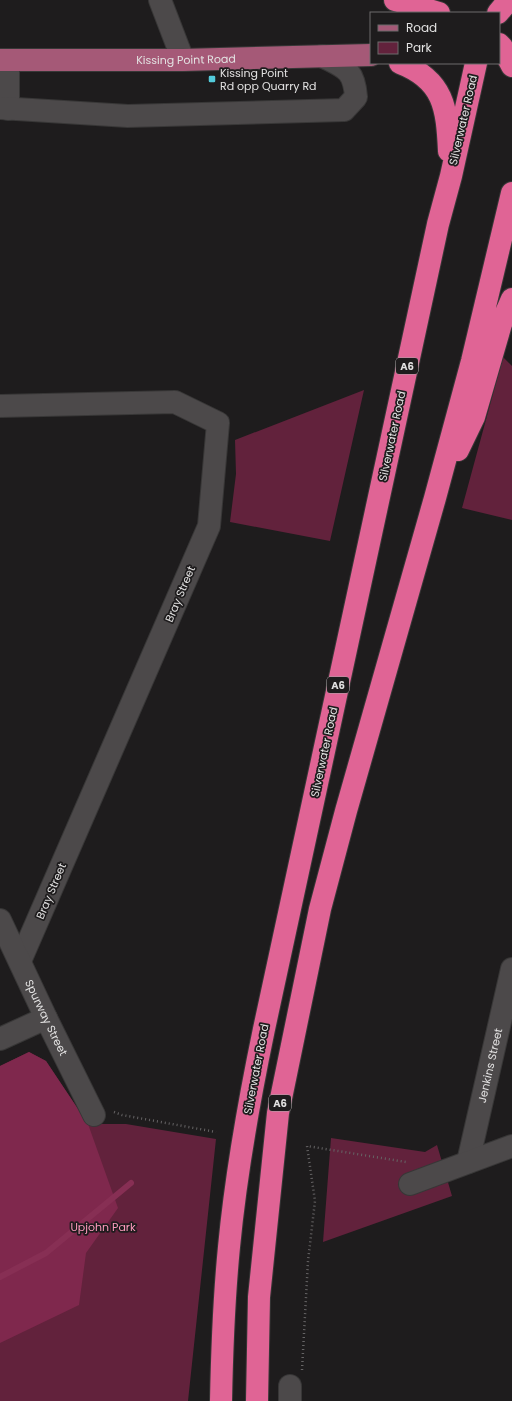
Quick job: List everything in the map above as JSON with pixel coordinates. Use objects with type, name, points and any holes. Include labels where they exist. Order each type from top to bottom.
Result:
[{"type":"highway","points":[[395,0],[436,12]]},
{"type":"highway","points":[[499,12],[509,0]]},
{"type":"highway","points":[[402,64],[423,74],[432,84],[442,101],[448,123],[451,176]]},
{"type":"highway","name":"Silverwater Road","points":[[221,1401],[223,1321],[229,1247],[249,1102],[434,240],[451,176],[476,64]]},
{"type":"highway","name":"A6","points":[[257,1401],[259,1297],[278,1121],[281,1098],[320,910],[346,811],[472,362],[512,193]]},
{"type":"highway","name":"A6","points":[[435,498],[474,417],[501,324],[512,299]]},
{"type":"main road","name":"Kissing Point Road","points":[[4,60],[183,60],[370,55]]},
{"type":"street","points":[[160,0],[183,60]]},
{"type":"street","points":[[4,60],[4,108],[128,116],[344,110],[356,97],[355,82],[345,68],[322,56]]},
{"type":"street","name":"Bray Street","points":[[0,406],[175,402],[218,423],[209,526],[20,961]]},
{"type":"street","name":"Spurway Street","points":[[0,920],[46,1018],[102,1113]]},
{"type":"street","name":"Jenkins Street","points":[[468,1162],[512,969]]},
{"type":"street","points":[[0,1039],[46,1018]]},
{"type":"street","points":[[409,1174],[468,1162],[512,1146]]},
{"type":"path","points":[[102,1113],[122,1115],[216,1132]]},
{"type":"path","points":[[294,1386],[315,1201],[307,1146],[409,1174]]},
{"type":"green space","points":[[503,357],[512,366],[512,520],[462,508]]},
{"type":"green space","points":[[364,390],[330,541],[230,522],[236,474],[235,440]]},
{"type":"green space","name":"Upjohn Park","points":[[29,1052],[46,1061],[88,1124],[126,1124],[216,1139],[188,1401],[0,1401],[0,1066]]},
{"type":"green space","points":[[29,1052],[46,1061],[88,1124],[118,1208],[86,1253],[79,1305],[0,1343],[0,1066]]},
{"type":"green space","points":[[331,1138],[425,1152],[437,1145],[452,1196],[323,1242]]},
{"type":"waterway","points":[[0,1277],[46,1253],[131,1183]]},
{"type":"place","name":"Kissing Point Rd opp Quarry Rd","points":[[212,79]]}]
